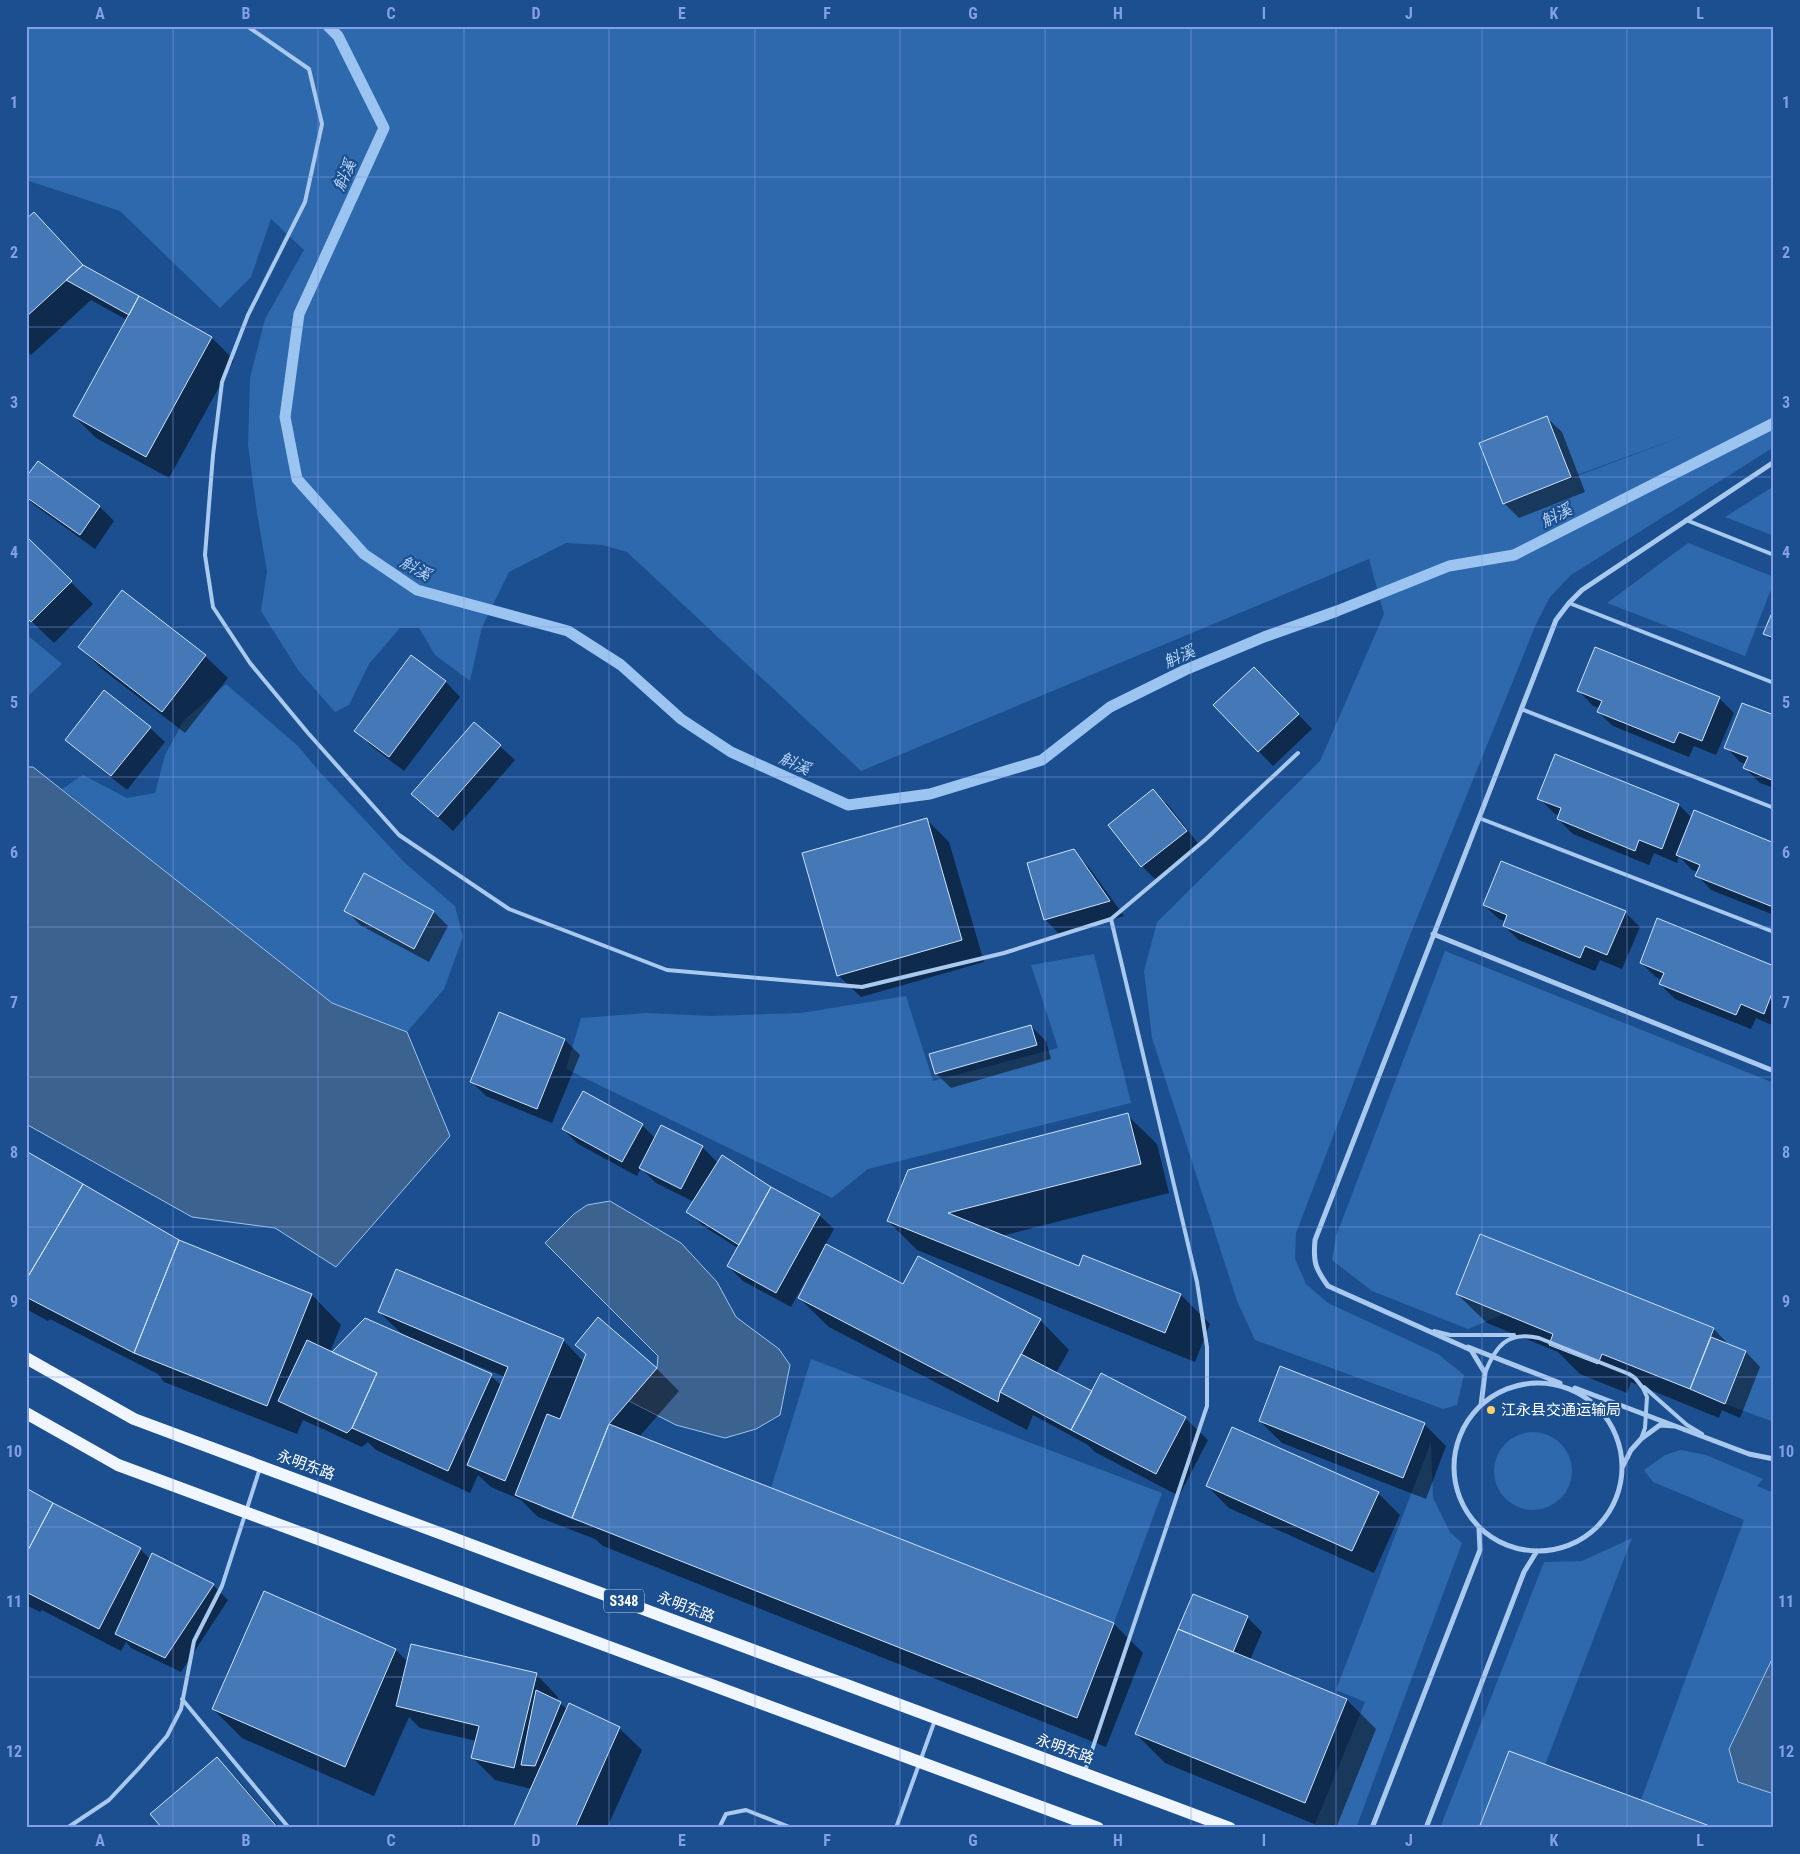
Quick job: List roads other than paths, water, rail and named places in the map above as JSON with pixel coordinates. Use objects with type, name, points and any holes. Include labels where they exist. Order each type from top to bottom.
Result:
[{"type":"main road","name":"永明东路","points":[[26,1358],[134,1419],[1230,1828]]},
{"type":"main road","points":[[26,1414],[118,1465],[1098,1828]]},
{"type":"street","points":[[1774,462],[1582,590],[1556,620],[1315,1240],[1313,1260],[1321,1277],[1328,1286],[1345,1296],[1444,1337],[1710,1440],[1749,1454],[1774,1459]]},
{"type":"street","points":[[1433,934],[1774,1071]]},
{"type":"street","points":[[1444,1337],[1471,1350],[1485,1373],[1481,1405]]},
{"type":"street","points":[[1622,1469],[1618,1441],[1604,1416],[1571,1387],[1555,1384],[1530,1384],[1504,1390],[1481,1405],[1463,1427],[1454,1452],[1454,1480],[1463,1506],[1479,1528],[1501,1544],[1529,1552],[1557,1550],[1583,1539],[1604,1520],[1618,1496],[1622,1469],[1630,1450],[1660,1425],[1675,1426]]},
{"type":"street","points":[[1372,1828],[1480,1550],[1479,1528]]},
{"type":"street","points":[[1426,1828],[1524,1572],[1537,1551]]},
{"type":"lane","points":[[247,26],[309,69],[322,124],[305,202],[248,315],[222,382],[213,455],[205,555],[213,607],[250,663],[308,733],[399,835],[508,909],[668,970],[862,987],[1004,953],[1111,919],[1206,839],[1298,753]]},
{"type":"lane","points":[[1686,520],[1774,554]]},
{"type":"lane","points":[[1569,603],[1774,683]]},
{"type":"lane","points":[[1521,709],[1774,808]]},
{"type":"lane","points":[[1479,818],[1774,932]]},
{"type":"lane","points":[[1084,1773],[1207,1406],[1207,1347],[1197,1282],[1111,919]]},
{"type":"lane","points":[[1425,1329],[1450,1335],[1516,1335],[1539,1338],[1629,1374],[1686,1424],[1710,1440]]},
{"type":"lane","points":[[1485,1373],[1500,1346],[1516,1335]]},
{"type":"lane","points":[[1635,1378],[1647,1397],[1646,1415],[1641,1439]]},
{"type":"lane","points":[[67,1828],[109,1800],[166,1736],[181,1709],[194,1640],[222,1586],[261,1466]]},
{"type":"lane","points":[[182,1699],[288,1828]]},
{"type":"lane","points":[[896,1828],[936,1718]]},
{"type":"lane","points":[[719,1828],[726,1814],[746,1810],[792,1828]]},
{"type":"waterway","name":"斛溪","points":[[328,26],[338,36],[384,128],[299,314],[285,417],[297,479],[364,554],[417,590],[568,631],[621,665],[681,719],[731,752],[848,805],[930,794],[1042,760],[1110,707],[1185,670],[1264,637],[1337,611],[1449,566],[1514,555],[1774,423]]},
{"type":"place","name":"江永县交通运输局","points":[[1491,1410]]}]
